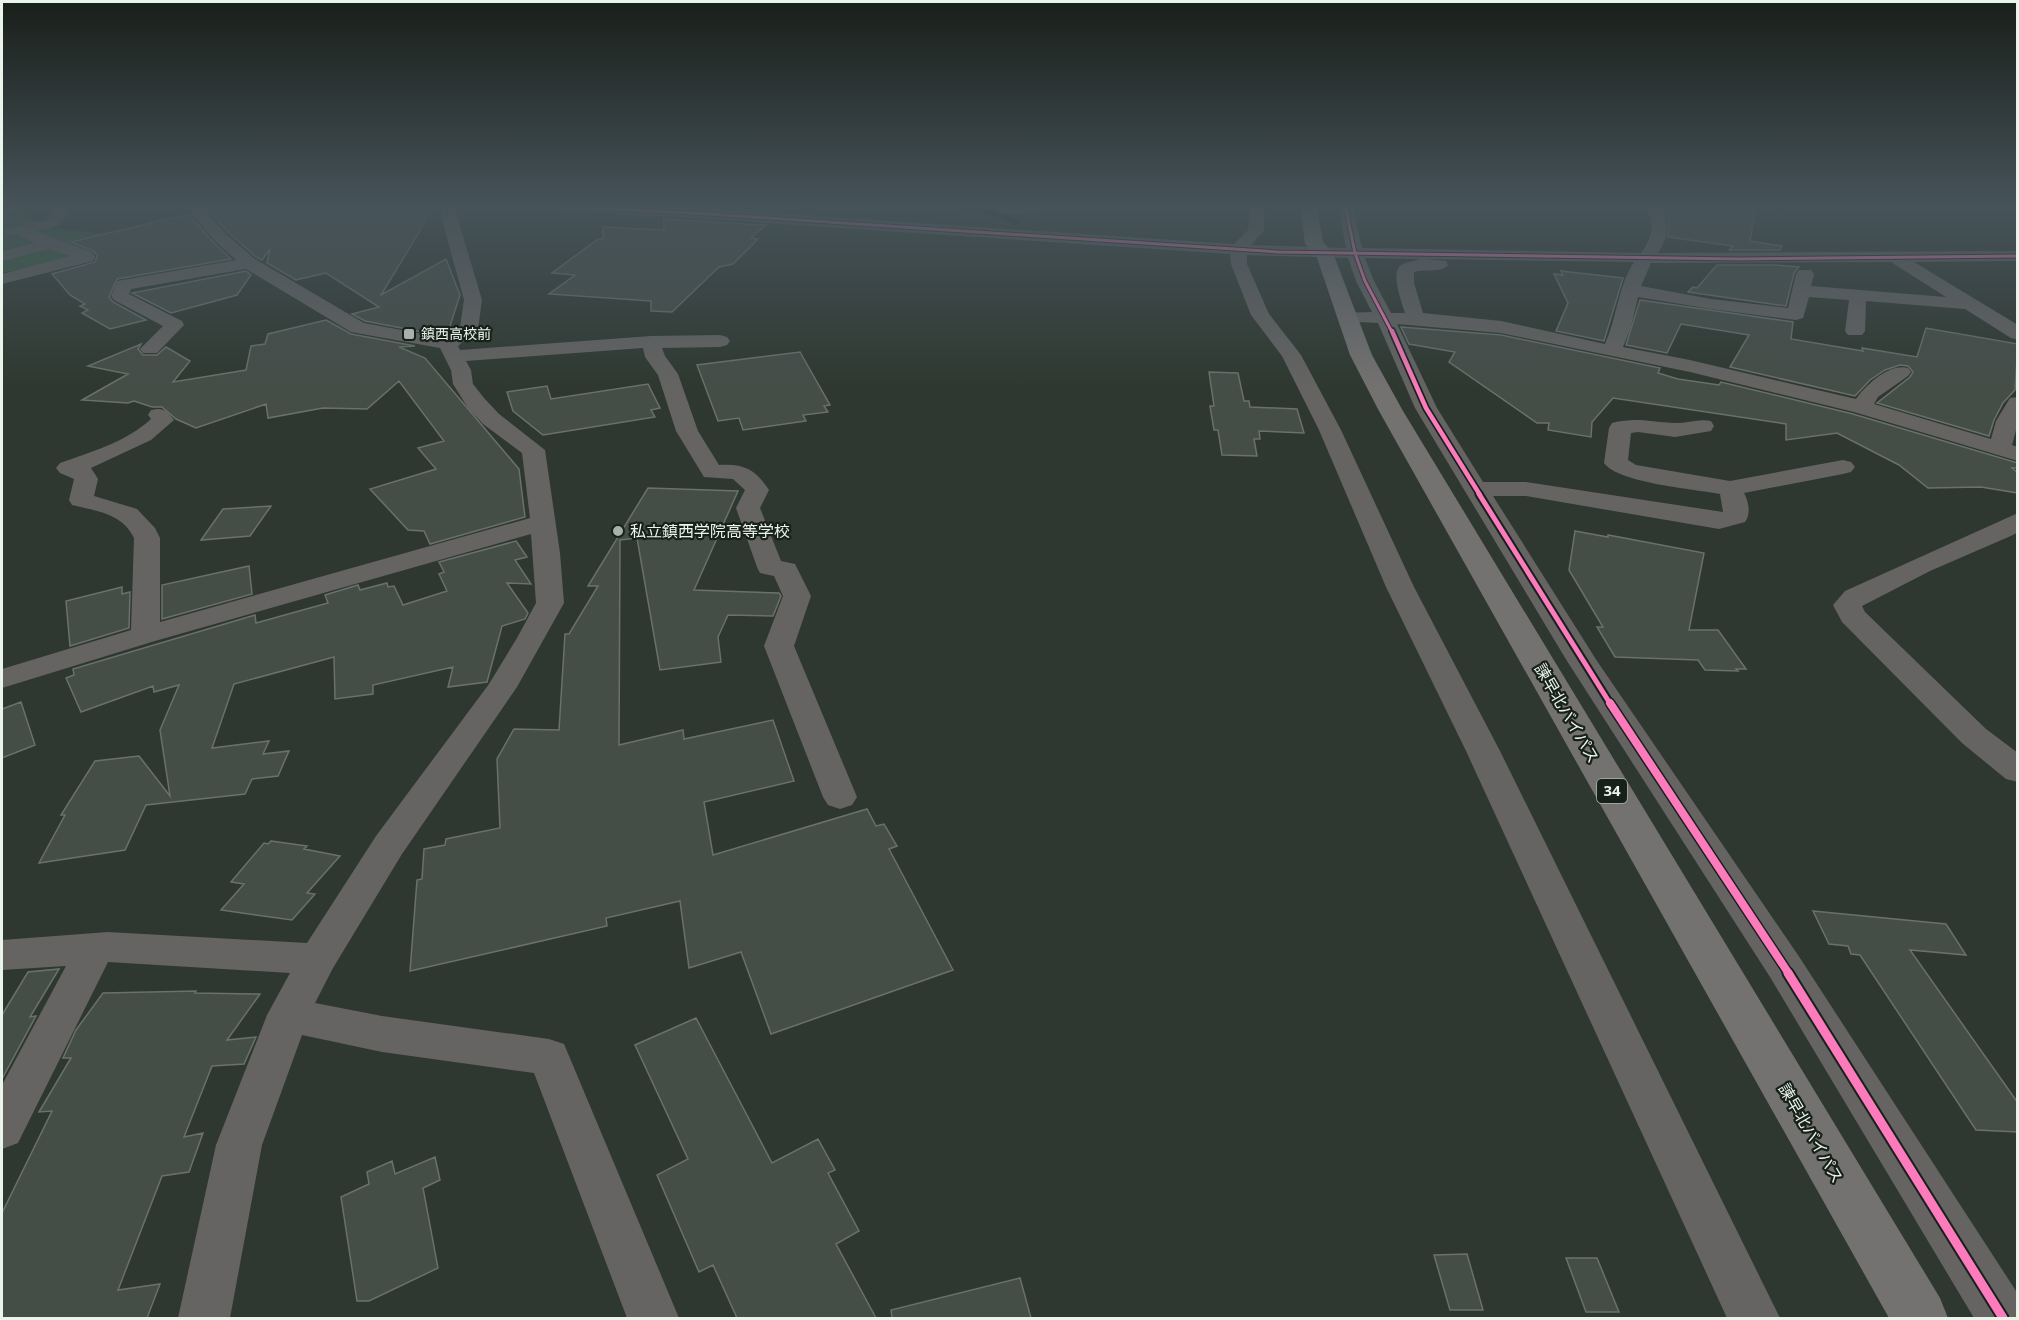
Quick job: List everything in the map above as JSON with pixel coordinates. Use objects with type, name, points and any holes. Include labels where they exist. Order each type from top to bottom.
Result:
[{"type":"highway","name":"諫早北バイパス","points":[[1330,267],[1361,355],[1391,411],[1920,1318]]},
{"type":"street","points":[[2,279],[50,267]]},
{"type":"street","points":[[183,336],[156,343],[175,325],[120,296],[123,285],[224,267]]},
{"type":"street","points":[[257,267],[358,328],[451,350],[720,341]]},
{"type":"street","points":[[451,350],[469,330],[473,300],[463,267]]},
{"type":"street","points":[[1240,267],[1260,315],[1291,356],[1330,430],[1400,587],[1488,761],[1754,1318]]},
{"type":"street","points":[[1345,267],[1365,281],[1400,319]]},
{"type":"street","points":[[1413,267],[1406,269],[1400,319],[1426,408],[1582,661],[1784,966],[2003,1318]]},
{"type":"street","points":[[1611,351],[1622,327],[1631,290],[1640,267]]},
{"type":"street","points":[[1910,267],[2018,334]]},
{"type":"street","points":[[1631,290],[1788,314],[1796,314],[1803,283],[1858,295],[1972,304]]},
{"type":"street","points":[[1855,331],[1858,295]]},
{"type":"street","points":[[1346,317],[1502,327],[1690,366],[1858,406],[2009,451],[2007,421],[2018,403]]},
{"type":"street","points":[[651,342],[655,357],[668,374],[687,431],[712,472],[739,471],[749,476],[757,490],[748,508],[770,567],[784,570],[797,596],[779,646],[840,798]]},
{"type":"street","points":[[204,1318],[239,1145],[288,1015],[318,959],[389,845],[495,696],[532,638],[550,603],[533,450],[491,419],[476,403],[463,384],[461,370],[451,350]]},
{"type":"street","points":[[1840,424],[1871,393],[1901,372]]},
{"type":"street","points":[[145,635],[147,538],[141,523],[130,513],[81,501],[86,479],[83,473],[68,468],[108,452],[157,427],[163,420],[159,415]]},
{"type":"street","points":[[1703,426],[1675,430],[1638,425],[1620,428],[1616,463],[1629,471],[1730,488],[1843,467]]},
{"type":"street","points":[[1476,489],[1526,489],[1719,522],[1736,517],[1735,499],[1730,488]]},
{"type":"street","points":[[2018,520],[2004,530],[1921,565],[1855,597],[1847,604],[1852,616],[1974,736],[2018,771]]},
{"type":"street","points":[[2,679],[145,635],[541,523]]},
{"type":"street","points":[[2,956],[108,947],[318,959]]},
{"type":"street","points":[[2,1129],[95,948]]},
{"type":"street","points":[[288,1015],[382,1034],[549,1057],[653,1318]]},
{"type":"green space","points":[[2,267],[34,267],[2,273]]},
{"type":"building","points":[[79,267],[188,267],[117,279],[109,297],[113,302],[146,320],[110,329],[82,313],[88,310],[80,306],[85,304],[70,295],[52,274]]},
{"type":"building","points":[[273,267],[398,267],[381,295],[432,267],[449,267],[460,295],[449,329],[438,335],[365,321],[352,314],[379,307],[326,273],[296,280]]},
{"type":"building","points":[[561,267],[721,267],[672,312],[651,311],[651,301],[549,294],[575,275],[552,273]]},
{"type":"building","points":[[1716,267],[1799,267],[1794,273],[1786,306],[1688,292],[1693,287],[1697,288]]},
{"type":"building","points":[[246,271],[251,275],[237,295],[171,313],[132,293]]},
{"type":"building","points":[[1561,271],[1623,278],[1604,341],[1556,331],[1568,303],[1554,274],[1563,275]]},
{"type":"building","points":[[1640,300],[1793,322],[1791,339],[1863,351],[1862,348],[1917,357],[1926,328],[2018,344],[2015,390],[2003,403],[1989,436],[1877,403],[1910,377],[1913,372],[1908,366],[1900,365],[1885,370],[1870,380],[1855,396],[1730,367],[1749,335],[1681,324],[1667,353],[1626,345]]},
{"type":"building","points":[[326,320],[351,334],[415,346],[399,347],[425,358],[519,469],[525,517],[430,544],[424,531],[408,530],[370,489],[436,469],[418,448],[444,441],[399,381],[367,409],[323,408],[268,418],[266,404],[196,428],[176,419],[162,407],[152,407],[134,401],[128,403],[82,400],[128,374],[88,366],[141,344],[138,349],[143,355],[157,355],[166,347],[190,361],[173,382],[246,370],[251,346],[265,344],[268,334]]},
{"type":"building","points":[[1401,327],[1501,335],[1660,368],[1658,373],[1678,379],[1719,385],[1721,382],[1853,414],[2018,463],[2018,468],[2012,468],[2018,473],[2018,493],[1981,487],[1928,488],[1899,465],[1837,433],[1786,440],[1786,424],[1613,398],[1592,422],[1591,437],[1548,430],[1549,423],[1537,423],[1449,362],[1455,352],[1409,344]]},
{"type":"building","points":[[800,352],[830,405],[824,406],[828,412],[803,415],[806,421],[743,430],[739,418],[718,421],[697,365]]},
{"type":"building","points":[[1209,372],[1238,373],[1244,401],[1249,401],[1250,407],[1297,409],[1304,433],[1259,431],[1260,439],[1254,439],[1257,456],[1222,455],[1218,430],[1214,430],[1210,406],[1214,406]]},
{"type":"building","points":[[648,384],[660,408],[651,410],[655,417],[543,435],[513,411],[507,392],[547,386],[551,399]]},
{"type":"building","points":[[648,488],[738,491],[694,590],[779,593],[781,596],[773,616],[728,615],[718,637],[721,662],[660,670],[637,538],[620,540],[619,745],[683,730],[684,739],[773,720],[794,781],[704,802],[713,855],[867,809],[876,826],[884,824],[897,846],[889,849],[953,970],[771,1034],[741,952],[689,968],[680,901],[606,918],[607,926],[410,971],[417,880],[422,879],[424,849],[445,845],[446,839],[500,828],[497,759],[514,729],[559,730],[565,634],[569,634],[598,586],[588,586]]},
{"type":"building","points":[[271,506],[250,536],[201,540],[223,509]]},
{"type":"building","points":[[1575,531],[1704,553],[1689,630],[1718,630],[1746,669],[1736,669],[1738,671],[1705,670],[1698,660],[1615,657],[1597,627],[1603,627],[1569,570]]},
{"type":"building","points":[[516,541],[527,557],[515,560],[531,584],[507,583],[528,613],[525,619],[502,626],[487,682],[448,687],[453,667],[373,685],[373,694],[335,699],[334,657],[234,684],[212,748],[269,741],[263,754],[289,751],[278,776],[252,779],[245,794],[146,805],[125,850],[39,863],[65,815],[61,815],[95,761],[139,756],[170,796],[160,730],[179,685],[154,692],[153,686],[81,712],[66,678],[74,675],[73,669],[255,615],[256,623],[328,603],[325,595],[358,585],[360,590],[387,583],[388,587],[394,586],[403,605],[447,591],[439,574],[444,572],[439,562]]},
{"type":"building","points":[[249,566],[252,594],[162,619],[162,585]]},
{"type":"building","points":[[122,587],[122,594],[130,592],[129,628],[70,646],[66,601]]},
{"type":"building","points":[[21,702],[35,745],[2,758],[2,709]]},
{"type":"building","points":[[271,841],[307,846],[304,849],[340,856],[307,893],[315,894],[292,920],[221,910],[244,884],[231,882],[264,843],[268,844]]},
{"type":"building","points":[[1813,911],[1946,924],[1966,955],[1910,950],[2018,1103],[2018,1132],[1976,1130],[1860,955],[1851,954],[1848,946],[1829,944]]},
{"type":"building","points":[[59,969],[30,1017],[36,1016],[2,1079],[2,1015],[28,972]]},
{"type":"building","points":[[196,991],[195,993],[260,994],[227,1040],[256,1037],[244,1064],[212,1066],[184,1137],[203,1133],[189,1172],[162,1176],[118,1290],[160,1284],[147,1318],[2,1318],[2,1213],[52,1111],[39,1112],[71,1058],[63,1058],[76,1030],[103,993]]},
{"type":"building","points":[[696,1018],[772,1163],[818,1139],[835,1170],[828,1173],[859,1231],[836,1244],[876,1318],[737,1318],[713,1265],[699,1272],[657,1175],[688,1159],[635,1045]]},
{"type":"building","points":[[435,1157],[440,1180],[423,1188],[438,1268],[369,1301],[357,1301],[341,1197],[369,1184],[367,1172],[392,1161],[395,1174]]},
{"type":"building","points":[[1467,1254],[1483,1310],[1450,1310],[1434,1255]]},
{"type":"building","points":[[1566,1258],[1597,1258],[1619,1312],[1586,1312]]},
{"type":"building","points":[[1020,1278],[1031,1318],[892,1318],[891,1310]]},
{"type":"cycle path","points":[[1360,267],[1365,281],[1396,339],[1426,408],[1582,661],[1784,966],[2003,1318]]},
{"type":"place","name":"鎮西高校前","points":[[409,334]]},
{"type":"place","name":"私立鎮西学院高等学校","points":[[618,531]]}]
